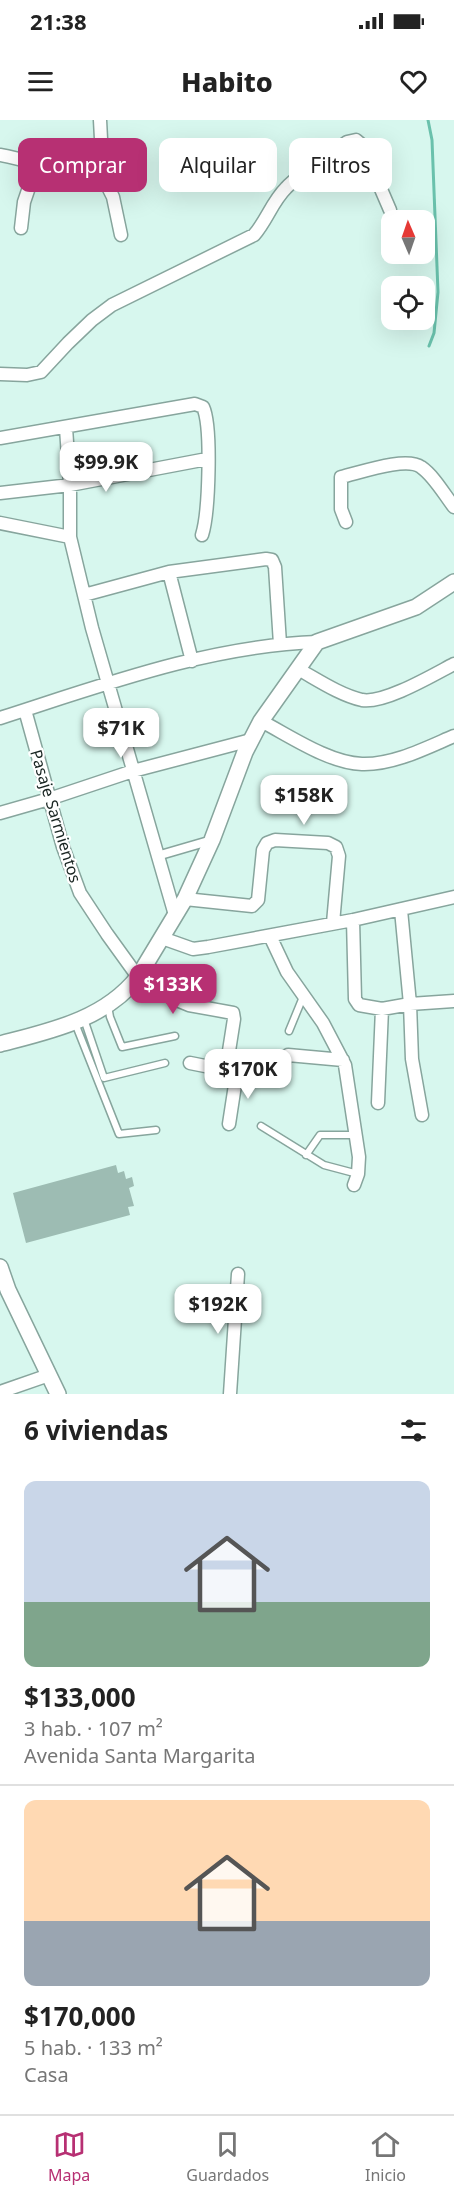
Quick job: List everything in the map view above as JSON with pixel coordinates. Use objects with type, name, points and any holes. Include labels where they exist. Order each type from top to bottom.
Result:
[{"type":"street","points":[[100,120],[101,138]]},
{"type":"street","points":[[0,374],[27,375],[41,372],[84,328],[112,305],[254,235],[286,187],[347,142],[357,140],[362,145],[390,210]]},
{"type":"street","points":[[0,155],[18,159]]},
{"type":"street","points":[[21,228],[27,192]]},
{"type":"street","points":[[110,192],[121,235]]},
{"type":"street","points":[[0,438],[195,404],[203,407],[206,413],[207,510],[202,535]]},
{"type":"street","points":[[66,428],[70,485],[70,537],[84,595],[175,915]]},
{"type":"street","points":[[0,494],[70,485],[207,459]]},
{"type":"street","points":[[346,522],[341,509],[341,477],[382,466],[419,465],[454,507]]},
{"type":"street","points":[[0,523],[70,537]]},
{"type":"street","points":[[84,595],[169,572],[272,560],[275,567],[280,644]]},
{"type":"street","points":[[169,572],[192,660]]},
{"type":"street","points":[[0,718],[192,660],[280,644],[317,642],[416,607],[454,582]]},
{"type":"street","points":[[0,1044],[79,1021],[108,1006],[138,977],[185,899],[212,840],[244,752],[261,720],[317,642]]},
{"type":"street","points":[[298,669],[349,695],[364,700],[382,699],[454,664]]},
{"type":"street","name":"Pasaje Sarmientos","points":[[25,710],[63,847],[80,893],[138,977]]},
{"type":"street","points":[[261,720],[312,748],[343,761],[363,764],[396,759],[454,736]]},
{"type":"street","points":[[0,813],[134,771],[251,740]]},
{"type":"street","points":[[158,856],[212,840]]},
{"type":"street","points":[[185,899],[252,906],[258,900],[263,850],[267,843],[275,840],[328,843],[336,847],[339,856],[333,923]]},
{"type":"street","points":[[162,938],[193,949],[353,920],[454,897]]},
{"type":"street","points":[[401,910],[410,1004],[412,1059],[415,1087],[422,1115]]},
{"type":"street","points":[[353,920],[356,1002],[359,1005],[382,1009],[410,1004],[454,1001]]},
{"type":"street","points":[[270,936],[286,972],[323,1023],[343,1060],[348,1078],[359,1157],[356,1180]]},
{"type":"street","points":[[138,977],[172,998],[189,1005],[233,1013],[228,1124]]},
{"type":"street","points":[[378,1103],[382,1009]]},
{"type":"street","points":[[190,1063],[277,1080],[281,1077],[285,1057],[288,1055],[343,1060]]},
{"type":"street","points":[[0,1267],[8,1290],[58,1394]]},
{"type":"street","points":[[230,1394],[238,1274]]},
{"type":"street","points":[[0,1392],[50,1375]]},
{"type":"lane","points":[[290,1031],[303,997]]},
{"type":"lane","points":[[108,1006],[122,1047],[175,1036]]},
{"type":"lane","points":[[79,1021],[104,1078],[165,1063]]},
{"type":"lane","points":[[79,1021],[120,1134],[156,1130]]},
{"type":"lane","points":[[261,1126],[306,1155],[356,1180]]},
{"type":"lane","points":[[306,1155],[320,1135],[356,1135]]},
{"type":"building","points":[[116,1165],[118,1173],[124,1171],[126,1179],[132,1177],[134,1186],[129,1188],[134,1206],[128,1207],[130,1215],[26,1243],[13,1193]]},
{"type":"waterway","points":[[428,120],[432,140],[438,292],[434,333],[429,346]]}]
